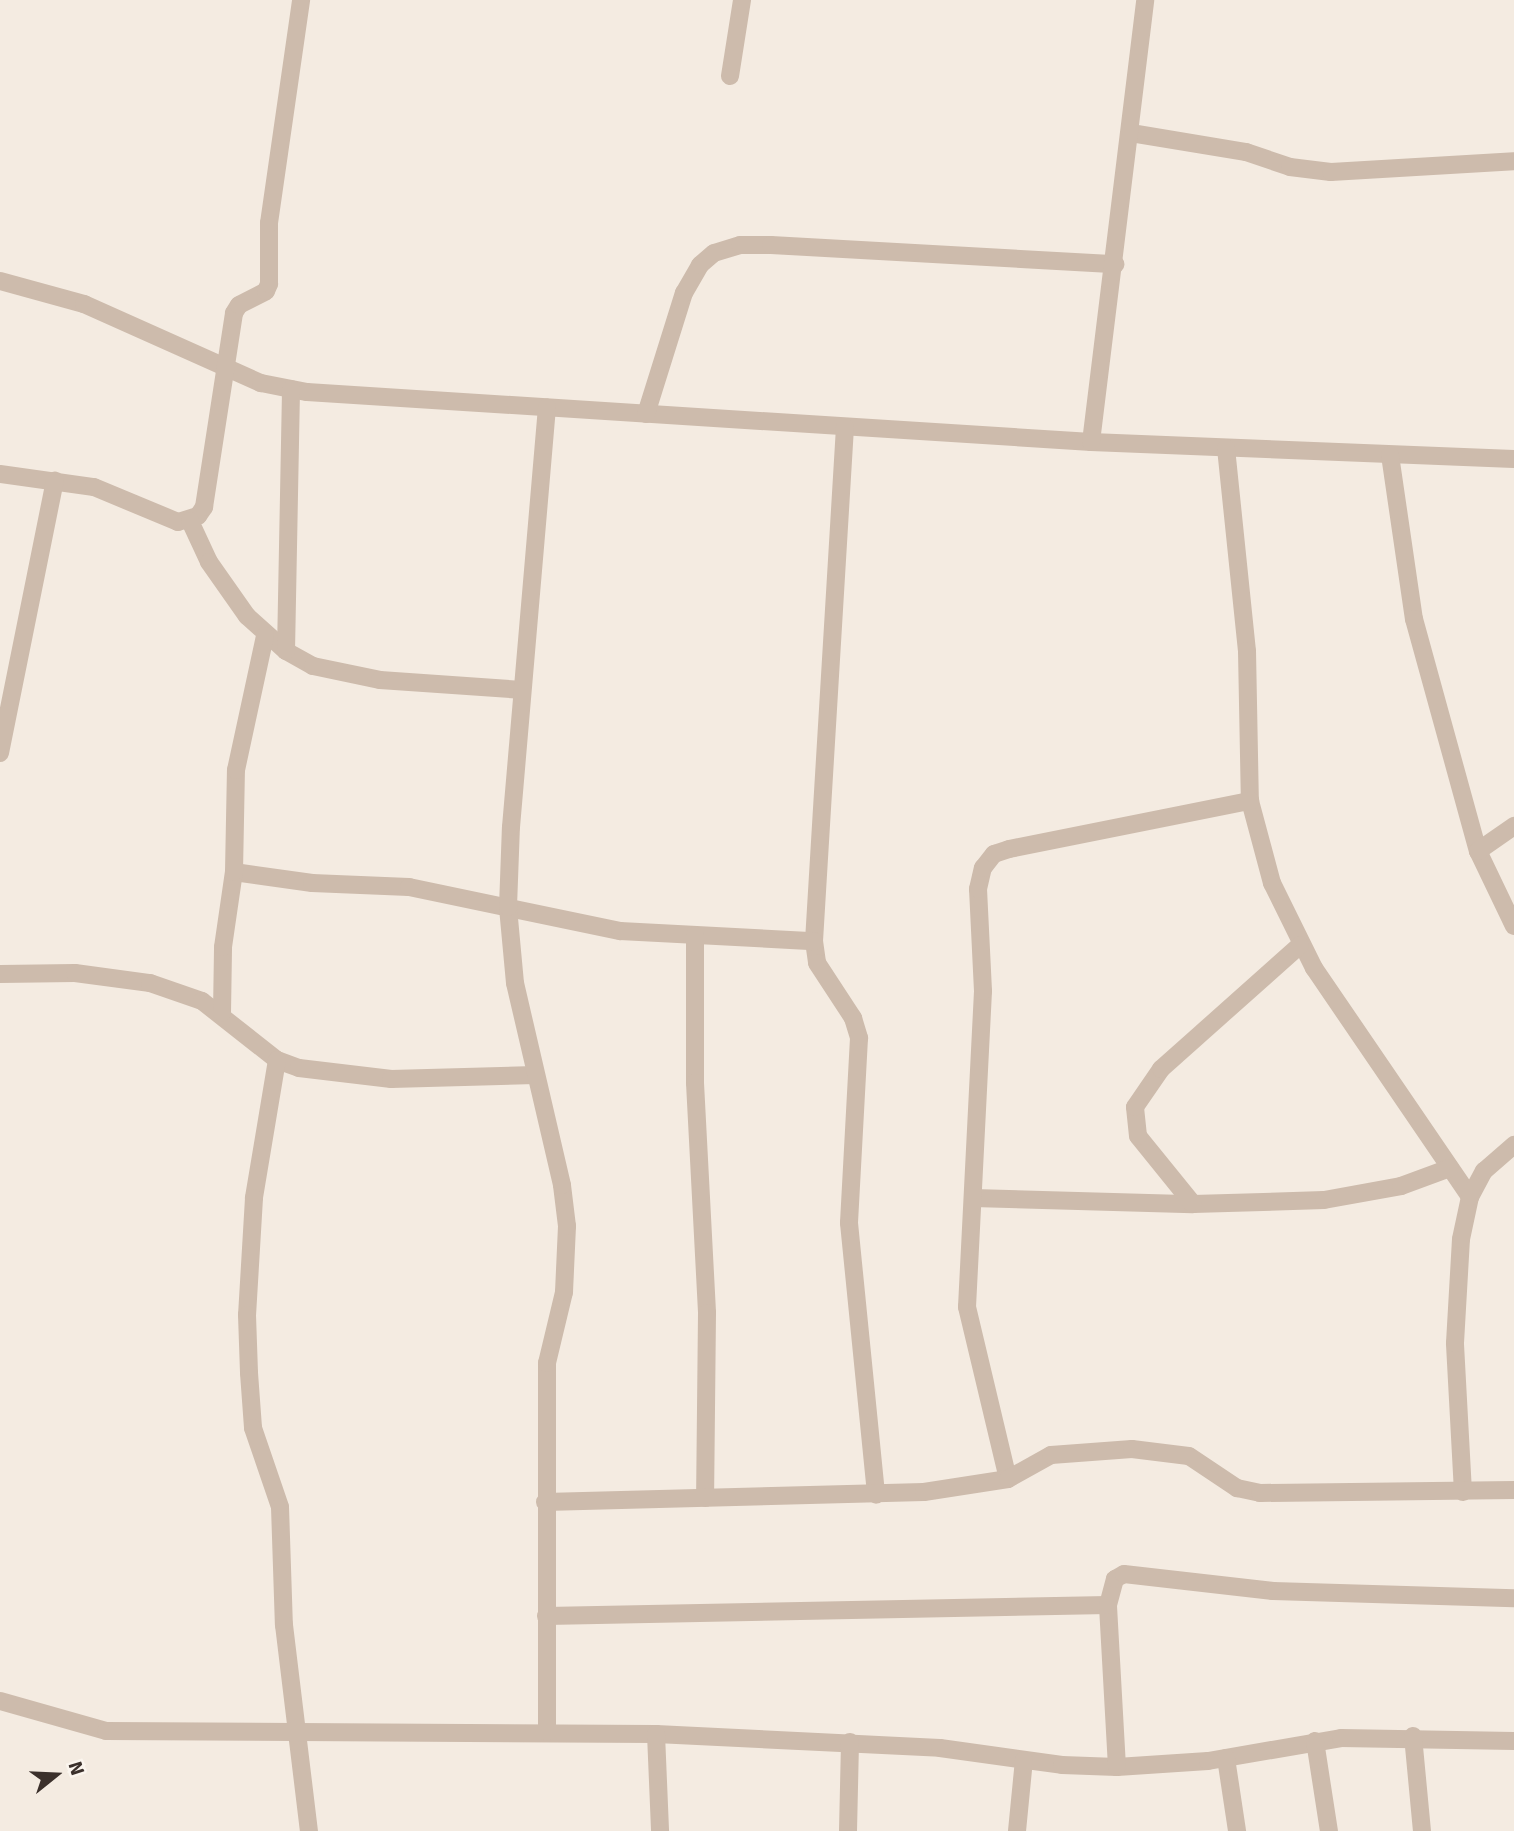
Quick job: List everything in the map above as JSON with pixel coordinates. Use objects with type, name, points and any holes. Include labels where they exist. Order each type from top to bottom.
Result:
[{"type":"street","points":[[190,521],[204,507],[223,366],[234,313],[239,305],[266,291],[269,284],[271,211],[301,0]]},
{"type":"street","points":[[730,76],[742,0]]},
{"type":"street","points":[[1091,442],[1115,264],[1145,0]]},
{"type":"street","points":[[1131,133],[1247,152],[1290,167],[1331,172],[1514,160]]},
{"type":"street","points":[[646,414],[684,293],[700,265],[714,253],[740,245],[771,245],[1115,264]]},
{"type":"street","points":[[0,281],[85,304],[261,383],[291,389],[1091,442],[1514,459]]},
{"type":"street","points":[[285,651],[291,389]]},
{"type":"street","points":[[547,408],[522,690],[508,906],[515,983],[562,1185],[569,1259],[547,1363],[547,1732]]},
{"type":"street","points":[[845,427],[814,941],[817,964],[853,1017],[859,1038],[849,1223],[876,1495]]},
{"type":"street","points":[[1226,448],[1247,651],[1250,801],[1272,883],[1300,945],[1470,1197]]},
{"type":"street","points":[[1390,455],[1414,619],[1478,851],[1514,926]]},
{"type":"street","points":[[0,474],[94,487],[162,518],[190,521]]},
{"type":"street","points":[[0,754],[55,480]]},
{"type":"street","points":[[190,521],[228,592],[265,636],[285,651],[341,674],[522,690]]},
{"type":"street","points":[[222,1013],[223,947],[234,872],[236,770],[265,636]]},
{"type":"street","points":[[1007,1479],[967,1307],[983,991],[978,889],[983,868],[994,854],[1009,849],[1250,801]]},
{"type":"street","points":[[1478,851],[1514,826]]},
{"type":"street","points":[[234,872],[312,883],[409,887],[620,931],[814,941]]},
{"type":"street","points":[[695,935],[695,1083],[706,1302],[705,1498]]},
{"type":"street","points":[[1193,1204],[1138,1136],[1135,1107],[1161,1069],[1300,945]]},
{"type":"street","points":[[0,974],[75,973],[150,983],[186,994],[222,1013],[277,1060],[355,1077],[446,1080],[535,1075]]},
{"type":"street","points":[[277,1060],[260,1146],[247,1315],[253,1428],[280,1507],[280,1565],[295,1731],[309,1831]]},
{"type":"street","points":[[1463,1492],[1455,1343],[1461,1239],[1470,1197],[1484,1171],[1511,1152]]},
{"type":"street","points":[[972,1198],[1193,1204],[1366,1195],[1450,1168]]},
{"type":"street","points":[[545,1502],[876,1495],[962,1489],[1007,1479],[1051,1455],[1132,1448],[1189,1456],[1237,1488],[1259,1493],[1514,1490]]},
{"type":"street","points":[[1118,1767],[1108,1605],[1115,1579],[1137,1573],[1273,1591],[1514,1598]]},
{"type":"street","points":[[546,1616],[1108,1605]]},
{"type":"street","points":[[0,1702],[106,1731],[169,1735],[295,1731],[656,1734],[940,1748],[1024,1760],[1118,1767],[1226,1758],[1315,1741],[1413,1736],[1514,1741]]},
{"type":"street","points":[[656,1734],[660,1831]]},
{"type":"street","points":[[1413,1736],[1422,1831]]},
{"type":"street","points":[[1315,1741],[1329,1831]]},
{"type":"street","points":[[848,1831],[850,1742]]},
{"type":"street","points":[[1226,1758],[1237,1831]]},
{"type":"street","points":[[1017,1831],[1024,1760]]}]
